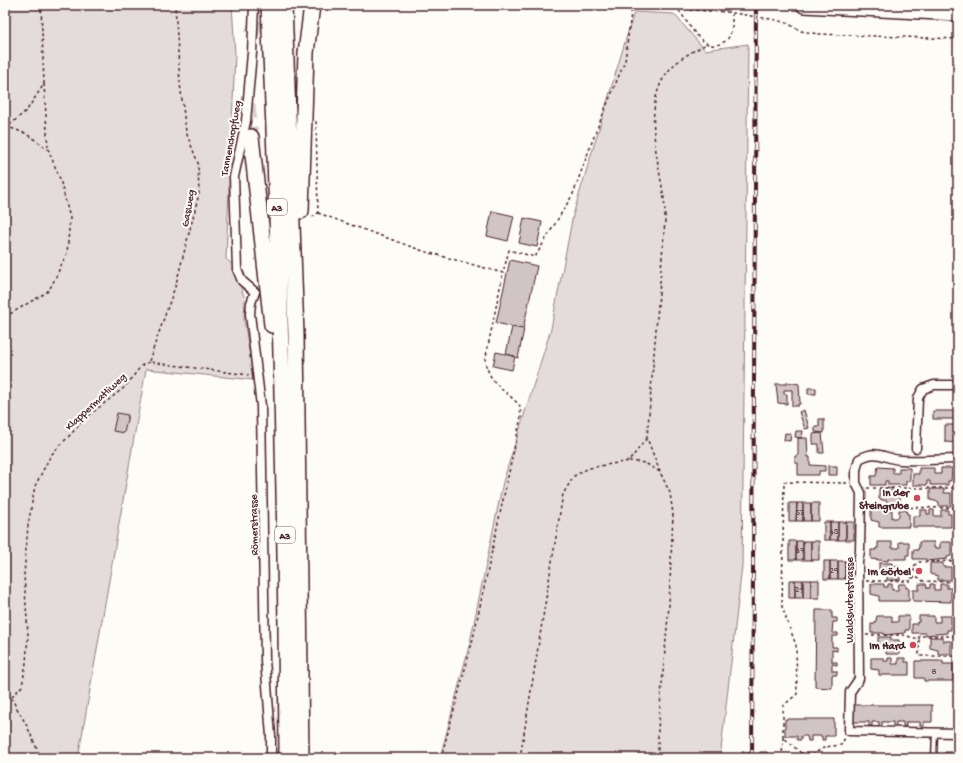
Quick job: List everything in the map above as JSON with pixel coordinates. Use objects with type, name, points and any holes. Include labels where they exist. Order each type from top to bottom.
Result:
[{"type":"highway","name":"A3","points":[[269,5],[283,409],[288,758]]},
{"type":"highway","name":"A3","points":[[284,5],[296,334],[300,527],[301,758]]},
{"type":"highway","name":"A3","points":[[296,334],[306,53],[312,5]]},
{"type":"highway","points":[[804,5],[958,13]]},
{"type":"highway","name":"A3","points":[[251,137],[283,409]]},
{"type":"street","name":"Tannenchopfweg","points":[[254,5],[252,53],[246,121],[234,177],[237,269],[242,281],[255,292]]},
{"type":"street","name":"Römerstrasse","points":[[255,292],[251,303],[250,314],[258,376],[262,435],[266,660],[271,736],[270,758]]},
{"type":"street","points":[[916,448],[918,398],[923,389],[934,385],[958,385]]},
{"type":"street","name":"Waldshuterstrasse","points":[[848,731],[850,692],[859,679],[858,581],[861,493],[858,486],[856,470],[859,459],[868,455],[883,454],[900,460],[958,459]]},
{"type":"street","points":[[848,731],[958,733]]},
{"type":"lane","points":[[934,758],[935,733]]},
{"type":"path","points":[[5,317],[47,292],[56,278],[67,253],[70,218],[60,179],[48,149],[41,5]]},
{"type":"path","name":"Gasweg","points":[[149,362],[176,284],[199,194],[198,163],[186,132],[180,83],[175,5]]},
{"type":"path","points":[[441,758],[472,643],[505,483],[521,417],[520,406],[493,382],[488,375],[485,361],[503,273],[510,250],[535,257],[574,194],[596,131],[625,61],[631,5],[678,10],[727,12],[776,20],[787,23],[801,31],[818,34],[958,39]]},
{"type":"path","points":[[678,10],[699,38],[706,44],[717,46],[730,37],[732,28],[732,5]]},
{"type":"path","points":[[658,758],[658,729],[669,605],[674,514],[670,493],[647,438],[665,221],[664,195],[653,129],[656,101],[661,83],[674,64],[706,44]]},
{"type":"path","points":[[5,129],[27,110],[44,84]]},
{"type":"path","points":[[316,119],[318,213]]},
{"type":"path","points":[[8,127],[25,133],[48,149]]},
{"type":"path","points":[[318,213],[423,251],[503,273]]},
{"type":"path","points":[[312,218],[318,213]]},
{"type":"path","points":[[149,362],[258,376]]},
{"type":"path","name":"Klappermatliweg","points":[[12,697],[22,686],[26,663],[28,635],[24,575],[28,525],[35,486],[51,455],[88,416],[125,387],[141,366],[149,362]]},
{"type":"path","points":[[629,461],[647,438]]},
{"type":"path","points":[[520,758],[563,494],[574,476],[589,468],[629,461],[645,463],[660,472]]},
{"type":"path","points":[[782,758],[783,706],[797,694],[796,645],[782,607],[784,482],[903,487],[907,489],[958,488]]},
{"type":"path","points":[[861,507],[958,508]]},
{"type":"path","points":[[858,581],[911,581],[911,578],[914,578],[914,566],[919,562],[958,562]]},
{"type":"path","points":[[914,578],[918,578],[923,581],[958,582]]},
{"type":"path","points":[[859,635],[903,635],[919,639]]},
{"type":"path","points":[[958,636],[919,636],[919,656],[958,656]]},
{"type":"path","points":[[5,687],[12,697],[41,758]]},
{"type":"path","points":[[783,738],[801,753],[812,755],[825,747],[841,744],[848,731]]},
{"type":"path","points":[[796,758],[801,753]]},
{"type":"shaded area","points":[[5,5],[232,5],[235,55],[226,259],[233,265],[245,299],[244,320],[254,380],[146,369],[78,758],[5,758]]},
{"type":"shaded area","points":[[634,12],[674,14],[705,50],[748,44],[742,566],[720,758],[440,758],[470,642],[503,482],[551,329],[573,215]]},
{"type":"building","points":[[492,211],[514,216],[508,241],[487,236]]},
{"type":"building","points":[[524,218],[542,222],[537,247],[519,243]]},
{"type":"building","points":[[510,260],[537,266],[523,329],[496,323]]},
{"type":"building","points":[[512,327],[524,329],[518,358],[506,354]]},
{"type":"building","points":[[496,352],[515,356],[512,370],[493,366]]},
{"type":"building","points":[[787,382],[799,384],[800,404],[798,404],[798,406],[792,406],[792,390],[784,390],[784,394],[787,394],[787,404],[778,403],[776,384],[787,384]]},
{"type":"building","points":[[808,388],[816,388],[816,394],[808,394]]},
{"type":"building","points":[[804,410],[809,428],[805,429],[799,412]]},
{"type":"building","points":[[933,411],[958,411],[958,419],[933,419]]},
{"type":"building","points":[[117,413],[128,415],[124,433],[113,431]]},
{"type":"building","points":[[819,419],[824,419],[824,433],[815,432],[815,427],[819,427]]},
{"type":"building","points":[[945,425],[958,425],[958,443],[945,442]]},
{"type":"building","points":[[796,431],[803,431],[802,438],[795,437]]},
{"type":"building","points":[[785,433],[791,434],[790,441],[784,440]]},
{"type":"building","points":[[822,433],[824,453],[819,453],[819,444],[813,444],[813,434]]},
{"type":"building","points":[[798,438],[807,438],[810,465],[825,466],[825,471],[819,471],[819,475],[798,475],[798,463],[795,463],[795,456],[798,456]]},
{"type":"building","points":[[828,466],[837,466],[837,475],[828,475]]},
{"type":"building","points":[[878,467],[893,468],[893,473],[899,473],[899,468],[910,468],[910,481],[906,481],[906,485],[888,485],[888,481],[885,481],[885,485],[871,485],[871,476],[876,476]]},
{"type":"building","points":[[919,468],[934,468],[934,474],[941,474],[941,468],[952,468],[951,481],[948,481],[948,485],[930,485],[930,481],[927,481],[927,485],[913,485],[913,474],[919,474]]},
{"type":"building","points":[[892,488],[892,492],[900,492],[900,506],[887,506],[887,501],[879,499],[879,489]]},
{"type":"building","points":[[930,489],[944,489],[944,493],[951,493],[951,506],[939,506],[939,502],[930,500]]},
{"type":"building","points":[[789,503],[797,503],[796,521],[789,521]]},
{"type":"building","points":[[797,503],[803,503],[803,521],[796,521]]},
{"type":"building","points":[[803,503],[811,503],[811,521],[803,521]]},
{"type":"building","points":[[811,503],[819,503],[819,521],[811,521]]},
{"type":"building","points":[[871,509],[885,510],[884,513],[888,513],[888,510],[892,510],[892,518],[897,518],[899,516],[899,510],[906,510],[907,514],[909,514],[909,527],[879,527],[879,522],[871,520]]},
{"type":"building","points":[[920,510],[927,510],[927,514],[930,514],[930,510],[934,510],[934,516],[941,516],[941,510],[948,510],[948,514],[951,514],[951,527],[913,527],[913,516],[920,516]]},
{"type":"building","points":[[824,522],[830,522],[830,540],[824,540]]},
{"type":"building","points":[[830,522],[838,522],[838,540],[830,540]]},
{"type":"building","points":[[838,522],[846,522],[846,540],[838,540]]},
{"type":"building","points":[[846,522],[854,522],[854,540],[846,540]]},
{"type":"building","points":[[789,541],[796,541],[796,560],[789,560]]},
{"type":"building","points":[[796,541],[803,541],[803,560],[796,560]]},
{"type":"building","points":[[803,541],[811,541],[811,560],[803,560]]},
{"type":"building","points":[[811,541],[819,541],[819,560],[811,560]]},
{"type":"building","points":[[878,542],[892,542],[892,548],[899,548],[899,542],[909,542],[909,555],[906,555],[906,559],[888,559],[888,561],[871,559],[871,550],[876,550],[876,548],[878,548]]},
{"type":"building","points":[[919,542],[934,542],[934,548],[940,548],[940,542],[951,542],[951,556],[947,557],[947,559],[926,561],[926,559],[913,559],[913,550],[918,550]]},
{"type":"building","points":[[824,561],[830,561],[830,579],[824,579]]},
{"type":"building","points":[[830,561],[838,561],[838,579],[830,579]]},
{"type":"building","points":[[838,561],[845,561],[845,579],[838,579]]},
{"type":"building","points":[[845,561],[854,561],[854,579],[845,579]]},
{"type":"building","points":[[879,563],[892,563],[892,567],[899,566],[900,580],[887,580],[887,575],[879,573]]},
{"type":"building","points":[[930,563],[943,563],[943,567],[951,567],[951,580],[938,580],[938,576],[930,574]]},
{"type":"building","points":[[789,580],[795,580],[795,598],[789,598]]},
{"type":"building","points":[[795,580],[803,580],[803,598],[795,598]]},
{"type":"building","points":[[803,580],[811,580],[811,598],[803,598]]},
{"type":"building","points":[[811,580],[819,580],[819,598],[811,598]]},
{"type":"building","points":[[871,584],[884,584],[884,587],[888,587],[888,584],[892,584],[892,590],[898,590],[899,584],[906,584],[906,588],[909,588],[909,601],[879,601],[879,596],[871,594]]},
{"type":"building","points":[[919,584],[926,584],[927,588],[930,588],[930,584],[934,584],[934,590],[940,590],[940,584],[947,584],[947,588],[951,588],[951,602],[913,601],[913,590],[919,590]]},
{"type":"building","points":[[816,610],[832,610],[832,618],[837,618],[837,622],[833,622],[832,633],[838,633],[838,636],[832,636],[832,647],[837,647],[837,651],[832,650],[832,662],[837,662],[837,665],[832,664],[832,671],[837,671],[837,675],[832,675],[832,688],[815,687]]},
{"type":"building","points":[[877,616],[892,616],[892,622],[898,622],[898,616],[909,616],[909,630],[905,630],[905,633],[884,635],[884,633],[871,633],[871,624],[875,624]]},
{"type":"building","points":[[919,616],[934,616],[934,622],[940,622],[940,616],[951,616],[951,630],[947,630],[947,633],[926,635],[926,633],[912,633],[912,624],[917,624],[917,622],[919,622]]},
{"type":"building","points":[[878,637],[891,637],[891,640],[899,640],[899,654],[886,654],[886,649],[878,647]]},
{"type":"building","points":[[930,637],[943,637],[943,641],[951,641],[951,654],[938,654],[938,650],[930,648]]},
{"type":"building","points":[[871,658],[884,658],[884,661],[888,661],[888,658],[892,658],[892,664],[898,664],[898,658],[905,658],[905,662],[909,662],[909,675],[879,675],[879,670],[871,669]]},
{"type":"building","points":[[915,661],[943,661],[943,664],[953,664],[953,681],[924,681],[924,678],[915,678]]},
{"type":"building","points":[[853,705],[932,705],[932,722],[924,722],[924,726],[920,726],[920,722],[906,722],[906,726],[903,726],[903,722],[896,722],[896,726],[893,726],[893,722],[882,722],[882,726],[879,726],[879,722],[872,722],[872,726],[869,726],[869,722],[853,722]]},
{"type":"building","points":[[785,719],[834,719],[834,736],[825,736],[825,740],[822,740],[822,736],[811,736],[811,741],[808,741],[807,736],[801,736],[801,740],[797,740],[797,736],[785,736]]},
{"type":"building","points":[[742,752],[750,752],[750,758],[742,758]]},
{"type":"building","points":[[760,752],[767,752],[767,758],[759,758]]},
{"type":"building","points":[[945,752],[958,752],[958,758],[945,758]]},
{"type":"tunnel","points":[[252,34],[262,5]]},
{"type":"tunnel","points":[[248,104],[251,137]]},
{"type":"railway","points":[[752,758],[756,5]]},
{"type":"place","name":"In der Steingrube","points":[[917,498]]},
{"type":"place","name":"Im Görbel","points":[[919,571]]},
{"type":"place","name":"Im Hard","points":[[913,645]]}]
